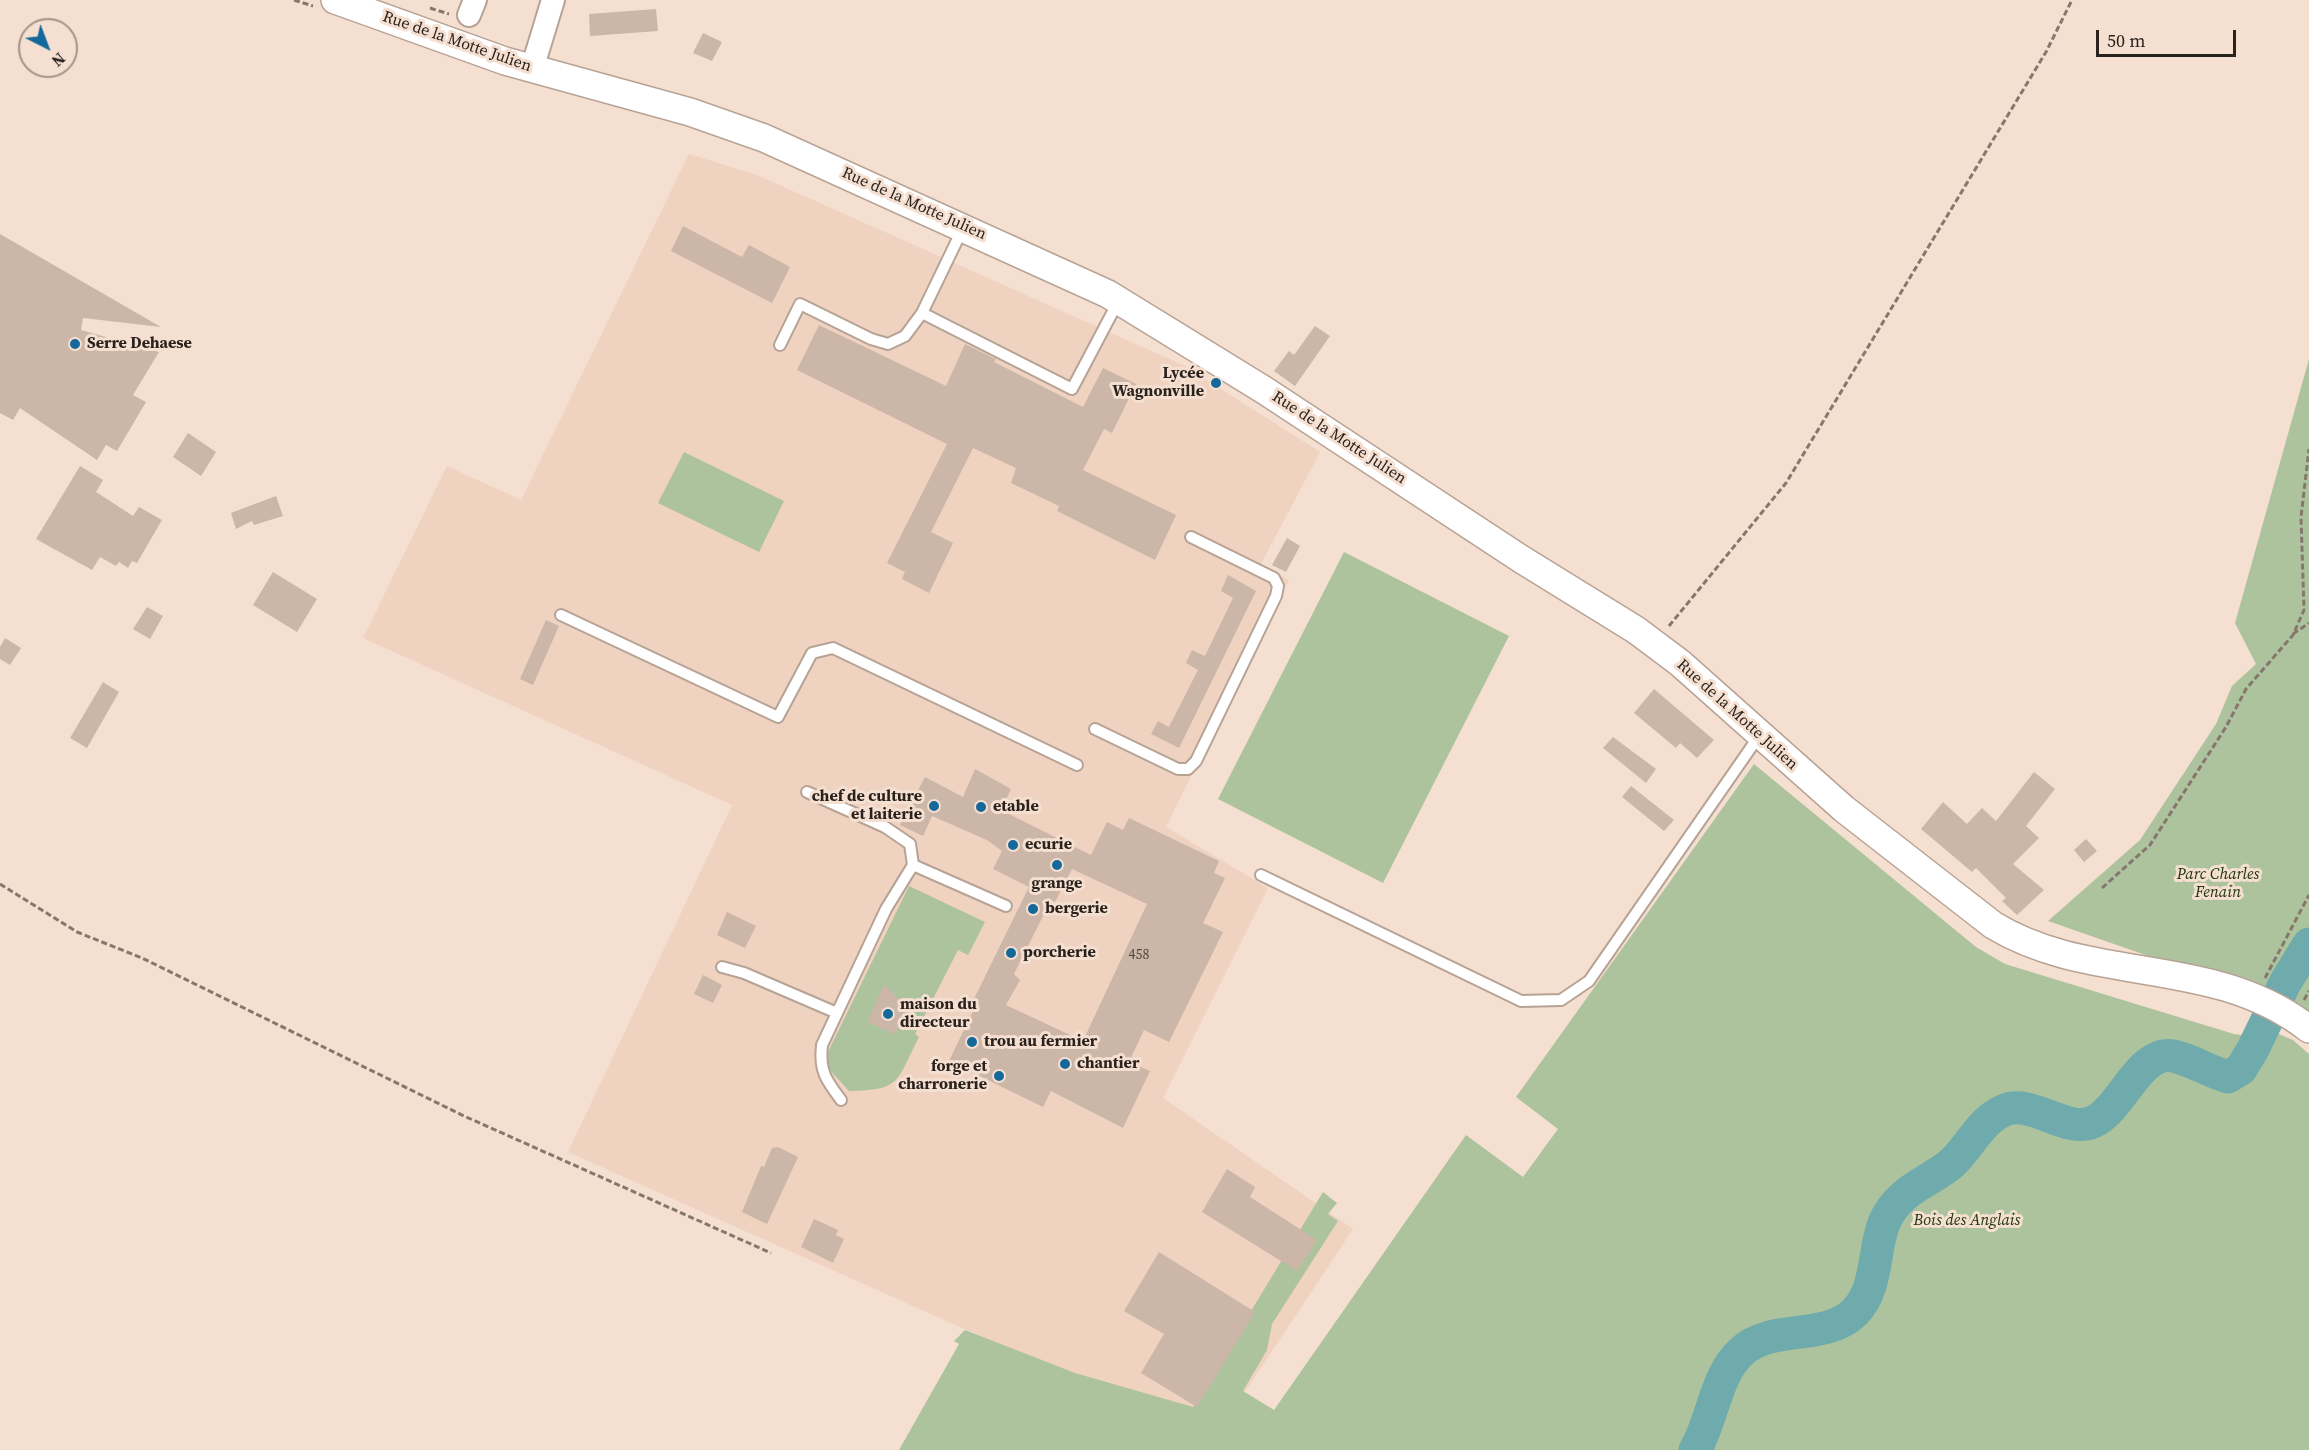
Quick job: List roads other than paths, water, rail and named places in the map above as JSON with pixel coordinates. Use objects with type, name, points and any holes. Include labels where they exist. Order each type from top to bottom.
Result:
[{"type":"street","name":"Rue de la Motte Julien","points":[[335,0],[531,69],[681,109],[755,135],[963,227],[1119,300],[1384,466],[1521,559],[1655,643],[1695,675],[1759,736],[1844,810],[2006,933],[2052,951],[2204,979],[2281,1011]]},
{"type":"street","points":[[531,69],[553,0]]},
{"type":"lane","points":[[780,345],[800,304],[871,339],[888,344],[905,336],[922,312],[963,227]]},
{"type":"lane","points":[[922,312],[1072,389],[1119,300]]},
{"type":"lane","points":[[1095,729],[1178,769],[1188,769],[1196,761],[1276,596],[1278,586],[1274,578],[1191,537]]},
{"type":"lane","points":[[561,615],[778,717],[812,653],[833,648],[1077,765]]},
{"type":"lane","points":[[1261,875],[1521,1001],[1561,1000],[1589,981],[1759,736]]},
{"type":"lane","points":[[807,792],[885,827],[910,844],[914,865],[886,909],[822,1045],[820,1064],[826,1080],[841,1100]]},
{"type":"lane","points":[[914,865],[1006,906]]},
{"type":"lane","points":[[722,967],[744,973],[837,1012]]},
{"type":"waterway","points":[[1695,1450],[1725,1373],[1732,1362],[1753,1343],[1767,1338],[1829,1327],[1855,1312],[1868,1292],[1884,1223],[1890,1212],[1905,1195],[1951,1164],[1996,1114],[2015,1108],[2038,1112],[2072,1124],[2093,1122],[2113,1105],[2140,1071],[2150,1062],[2161,1057],[2180,1058],[2228,1077],[2241,1069],[2285,983],[2309,944]]},
{"type":"place","name":"Serre Dehaese","points":[[75,344]]},
{"type":"place","name":"Lycée Wagnonville","points":[[1216,383]]},
{"type":"place","name":"chef de culture et laiterie","points":[[934,806]]},
{"type":"place","name":"etable","points":[[981,807]]},
{"type":"place","name":"ecurie","points":[[1013,845]]},
{"type":"place","name":"grange","points":[[1057,865]]},
{"type":"place","name":"bergerie","points":[[1033,909]]},
{"type":"place","name":"porcherie","points":[[1011,953]]},
{"type":"place","name":"maison du directeur","points":[[888,1014]]},
{"type":"place","name":"trou au fermier","points":[[972,1042]]},
{"type":"place","name":"chantier","points":[[1065,1064]]},
{"type":"place","name":"forge et charronerie","points":[[999,1076]]},
{"type":"park label","name":"Parc Charles Fenain","points":[[2218,884]]},
{"type":"park label","name":"Bois des Anglais","points":[[1967,1221]]}]
